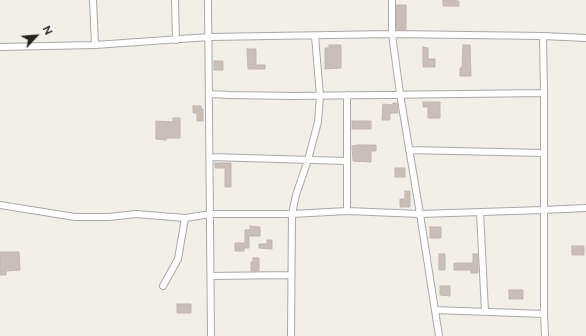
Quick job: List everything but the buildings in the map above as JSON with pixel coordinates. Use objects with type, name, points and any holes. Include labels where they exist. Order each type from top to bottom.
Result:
[{"type":"street","points":[[93,0],[95,45]]},
{"type":"street","points":[[175,0],[176,40]]},
{"type":"street","points":[[208,0],[211,336]]},
{"type":"street","points":[[392,0],[392,34],[400,94],[439,336]]},
{"type":"street","points":[[0,47],[95,45],[209,37],[392,34],[586,38]]},
{"type":"street","points":[[291,336],[292,214],[296,195],[308,160],[318,122],[320,96],[315,36]]},
{"type":"street","points":[[543,36],[544,314],[546,336]]},
{"type":"street","points":[[209,94],[320,96],[400,94],[544,94]]},
{"type":"street","points":[[347,95],[347,212]]},
{"type":"street","points":[[409,150],[544,153]]},
{"type":"street","points":[[210,156],[346,161]]},
{"type":"street","points":[[0,205],[75,217],[109,217],[136,214],[185,218],[211,214],[347,212],[420,214],[586,208]]},
{"type":"street","points":[[480,212],[485,312]]},
{"type":"street","points":[[163,286],[178,259],[185,218]]},
{"type":"street","points":[[211,276],[291,275]]},
{"type":"street","points":[[435,310],[544,314]]}]
